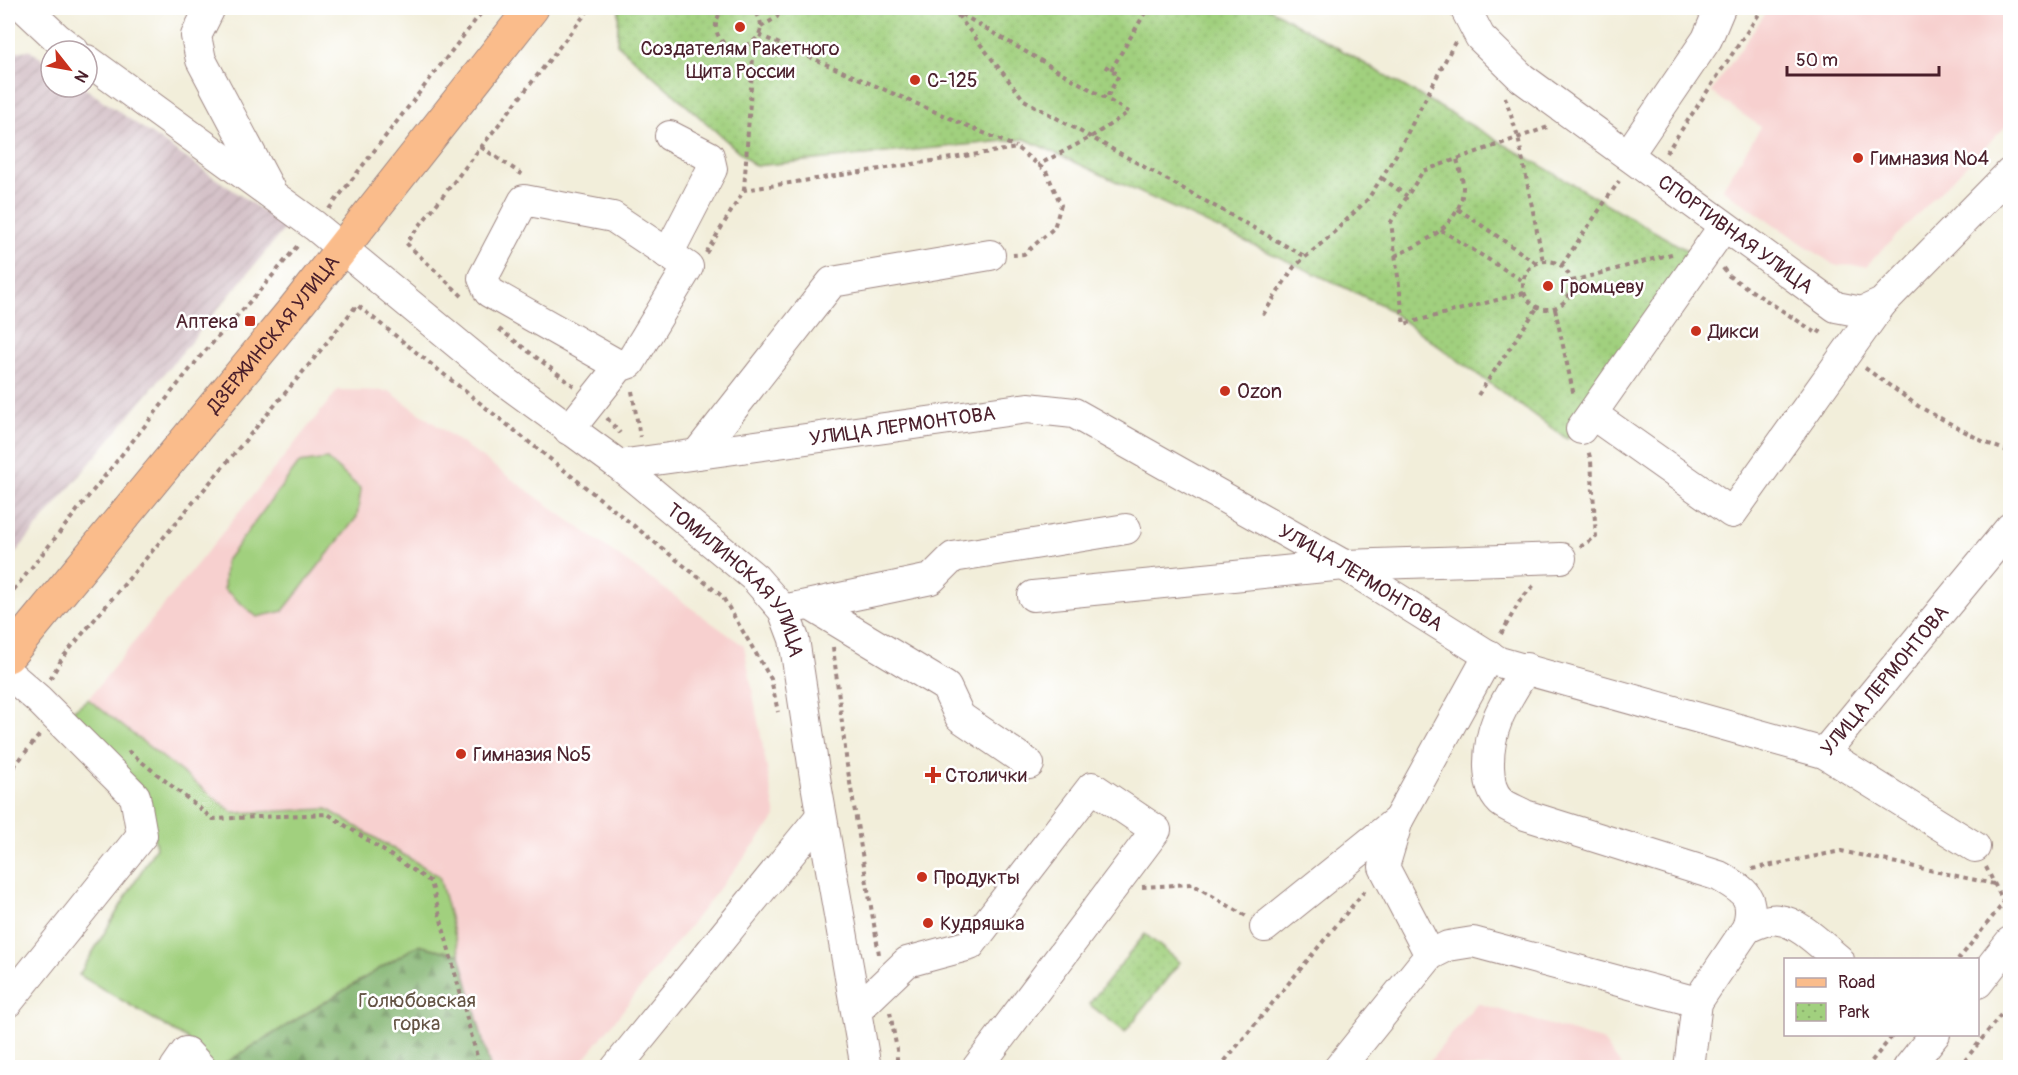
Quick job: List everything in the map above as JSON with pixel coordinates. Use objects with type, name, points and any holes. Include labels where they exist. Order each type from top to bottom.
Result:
[{"type":"main road","name":"ДЗЕРЖИНСКАЯ УЛИЦА","points":[[8,656],[291,313],[532,8]]},
{"type":"street","points":[[26,8],[59,39]]},
{"type":"street","points":[[1624,168],[1707,39],[1720,8]]},
{"type":"street","points":[[209,10],[196,36],[201,60],[273,195]]},
{"type":"street","name":"СПОРТИВНАЯ УЛИЦА","points":[[1467,11],[1480,37],[1522,78],[1573,114],[1624,168],[1652,173],[1836,307],[1862,312],[1882,303]]},
{"type":"street","name":"ТОМИЛИНСКАЯ УЛИЦА","points":[[99,69],[315,226],[492,372],[569,430],[632,463],[755,578],[808,610],[794,639],[821,816],[866,1068]]},
{"type":"street","points":[[668,254],[712,169],[709,156],[670,136]]},
{"type":"street","points":[[1725,226],[1587,421],[1732,513],[1882,303],[2010,173]]},
{"type":"street","points":[[569,430],[591,400],[625,377],[630,363],[688,267],[613,217],[524,200],[483,278],[489,292],[613,362],[625,377]]},
{"type":"street","points":[[697,454],[832,282],[990,255]]},
{"type":"street","name":"УЛИЦА ЛЕРМОНТОВА","points":[[632,463],[1028,408],[1074,413],[1344,565],[1499,662],[1824,753],[2010,528]]},
{"type":"street","points":[[808,610],[931,579],[953,557],[1126,529]]},
{"type":"street","points":[[1033,596],[1344,565],[1562,558]]},
{"type":"street","points":[[808,610],[946,687],[960,717],[1029,764]]},
{"type":"street","points":[[1430,956],[1384,867],[1398,820],[1489,655]]},
{"type":"street","points":[[1526,668],[1501,707],[1489,753],[1490,788],[1502,802],[1525,815],[1719,876],[1738,887],[1749,897],[1751,915],[1747,928],[1697,1002],[1689,1068]]},
{"type":"street","points":[[8,673],[38,699],[135,796],[142,835],[8,1002]]},
{"type":"street","points":[[1824,753],[1975,847]]},
{"type":"street","points":[[857,1010],[907,962],[970,945],[1092,787],[1156,830],[977,1068]]},
{"type":"street","points":[[616,1068],[821,816]]},
{"type":"street","points":[[1265,927],[1398,820]]},
{"type":"street","points":[[1747,928],[1765,921],[1779,919],[1796,926],[1836,958]]},
{"type":"street","points":[[1339,1068],[1430,956],[1448,946],[1473,942],[1697,1002]]},
{"type":"street","points":[[1979,980],[2010,942]]},
{"type":"street","points":[[1908,1068],[1934,1036]]},
{"type":"street","points":[[175,1068],[186,1052],[201,1068]]},
{"type":"path","points":[[8,597],[199,357],[315,226],[484,8]]},
{"type":"path","points":[[465,298],[406,243],[590,8]]},
{"type":"path","points":[[712,8],[720,12]]},
{"type":"path","points":[[725,8],[720,12],[716,23],[717,31],[722,41],[729,46],[739,48],[754,42],[759,35],[760,20],[752,8]]},
{"type":"path","points":[[761,27],[777,17],[782,8]]},
{"type":"path","points":[[951,8],[1130,112],[1038,165]]},
{"type":"path","points":[[951,8],[1024,100],[1306,257]]},
{"type":"path","points":[[1652,173],[1764,8]]},
{"type":"path","points":[[1263,315],[1294,267],[1368,199],[1396,155],[1467,11]]},
{"type":"path","points":[[1111,70],[1145,13]]},
{"type":"path","points":[[759,35],[1017,148],[1046,171],[1061,205],[1054,228],[1024,255],[990,255]]},
{"type":"path","points":[[706,254],[744,190],[754,42]]},
{"type":"path","points":[[1105,66],[1119,75],[1106,99]]},
{"type":"path","points":[[1505,96],[1518,137],[1543,261]]},
{"type":"path","points":[[1524,293],[1404,324],[1391,222],[1423,171],[1552,125],[1573,114]]},
{"type":"path","points":[[481,147],[516,171]]},
{"type":"path","points":[[744,190],[1017,148]]},
{"type":"path","points":[[1395,256],[1429,239],[1441,230],[1458,209],[1463,186],[1457,159]]},
{"type":"path","points":[[1562,265],[1624,168]]},
{"type":"path","points":[[1382,178],[1407,196]]},
{"type":"path","points":[[1458,209],[1536,263]]},
{"type":"path","points":[[1441,230],[1523,281]]},
{"type":"path","points":[[1572,281],[1678,252]]},
{"type":"path","points":[[1543,261],[1562,265],[1572,281],[1569,298],[1555,309],[1537,308],[1524,293],[1523,281],[1526,273],[1536,263],[1543,261]]},
{"type":"path","points":[[8,774],[42,731],[38,699],[63,657],[357,305],[722,596],[771,678],[778,712]]},
{"type":"path","points":[[1478,395],[1537,308]]},
{"type":"path","points":[[1489,655],[1521,599],[1562,558],[1596,537],[1592,461],[1587,421],[1555,309]]},
{"type":"path","points":[[499,328],[591,400],[632,463]]},
{"type":"path","points":[[1818,334],[1918,406],[1984,442],[2010,452]]},
{"type":"path","points":[[625,377],[632,463]]},
{"type":"path","points":[[808,610],[847,765],[897,1050],[897,1068]]},
{"type":"path","points":[[123,747],[213,819],[328,813],[431,882],[480,1068]]},
{"type":"path","points":[[1975,847],[2004,904]]},
{"type":"path","points":[[1719,876],[1841,851],[1994,884]]},
{"type":"path","points":[[1219,1068],[1384,867]]},
{"type":"path","points":[[1113,890],[1192,884],[1265,927]]},
{"type":"path","points":[[1960,958],[2010,895]]},
{"type":"path","points":[[1959,1068],[2010,1003]]},
{"type":"path","points":[[1866,1068],[1893,1036]]},
{"type":"shaded area","name":"Гимназия №4","points":[[1769,8],[2010,8],[2010,122],[1866,266],[1834,265],[1722,189],[1761,127],[1711,92]]},
{"type":"shaded area","points":[[29,50],[39,57],[39,99],[99,98],[286,227],[8,562],[8,53]]},
{"type":"shaded area","name":"Гимназия №5","points":[[338,390],[389,391],[744,646],[776,817],[578,1067],[490,1067],[439,876],[327,809],[234,813],[88,699]]},
{"type":"shaded area","points":[[1477,1003],[1603,1041],[1622,1067],[1425,1067]]},
{"type":"green space","points":[[619,8],[1269,8],[1695,255],[1567,439],[1380,304],[1025,139],[755,166],[617,44]]},
{"type":"green space","points":[[327,459],[361,489],[357,517],[283,611],[257,617],[224,589],[225,562],[299,463]]},
{"type":"green space","points":[[88,699],[234,813],[327,809],[439,876],[460,955],[418,945],[219,1067],[212,1067],[187,1039],[79,975],[156,847],[144,790],[61,720]]},
{"type":"green space","points":[[1145,934],[1180,962],[1125,1032],[1089,1004]]},
{"type":"green space","name":"Голюбовская горка","points":[[418,945],[460,955],[490,1067],[219,1067]]},
{"type":"place","name":"Создателям Ракетного Щита России","points":[[740,27]]},
{"type":"place","name":"С-125","points":[[915,80]]},
{"type":"place","name":"Гимназия №4","points":[[1858,158]]},
{"type":"place","name":"Громцеву","points":[[1548,286]]},
{"type":"place","name":"Аптека","points":[[250,321]]},
{"type":"place","name":"Дикси","points":[[1696,331]]},
{"type":"place","name":"Ozon","points":[[1225,391]]},
{"type":"place","name":"Гимназия №5","points":[[461,754]]},
{"type":"place","name":"Столички","points":[[933,775]]},
{"type":"place","name":"Продукты","points":[[922,877]]},
{"type":"place","name":"Кудряшка","points":[[928,923]]}]
